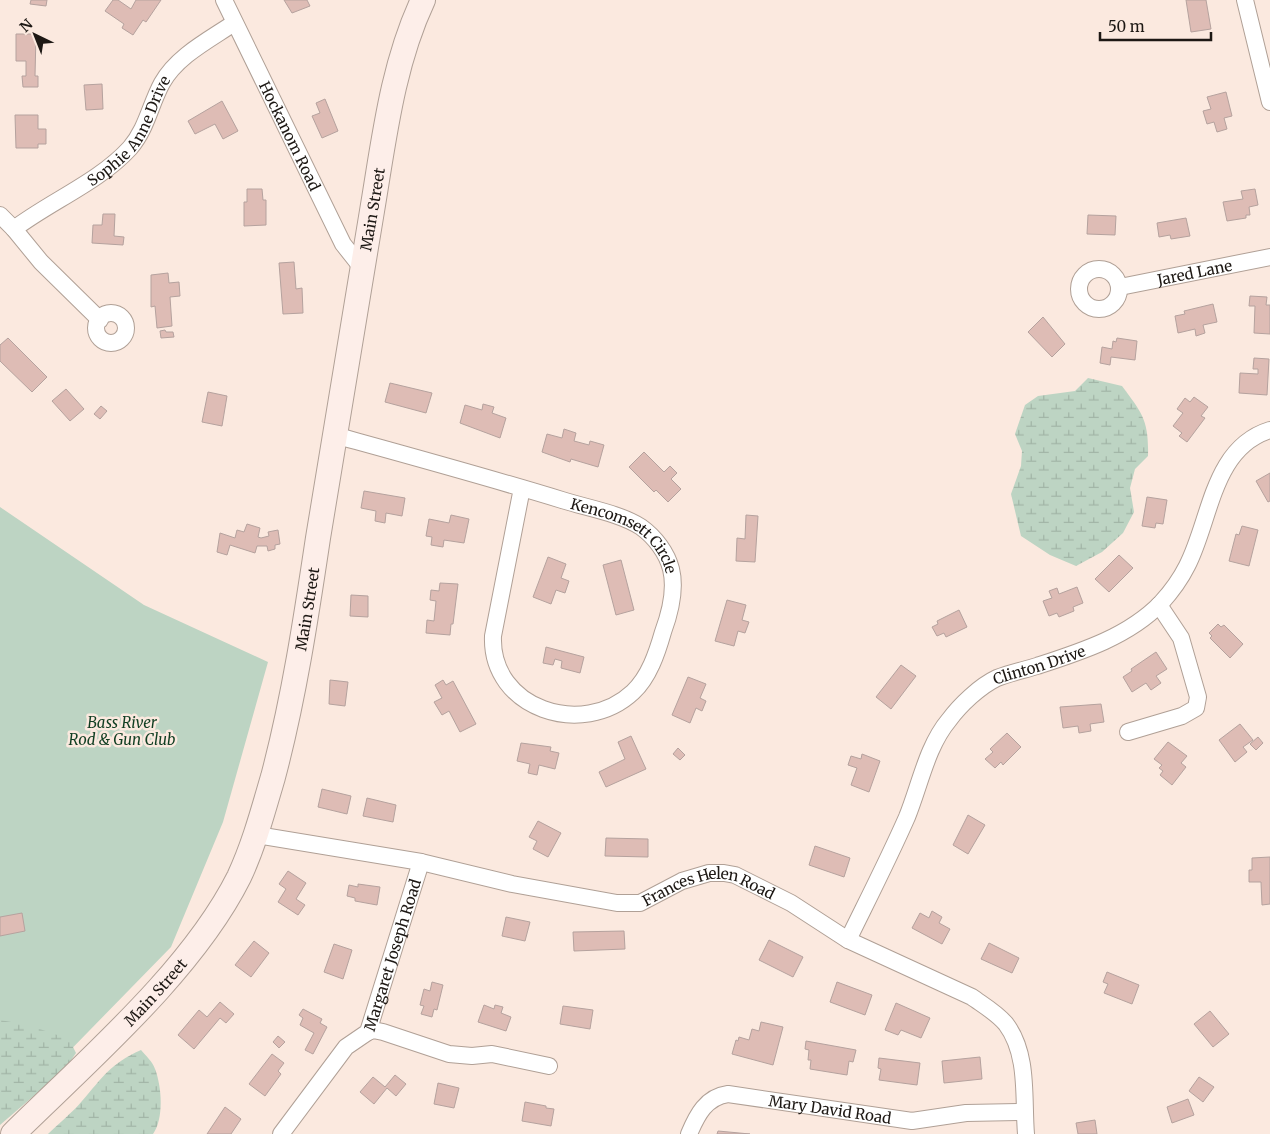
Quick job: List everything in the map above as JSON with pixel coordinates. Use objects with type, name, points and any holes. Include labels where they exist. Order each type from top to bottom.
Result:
[{"type":"main road","name":"Main Street","points":[[13,1134],[132,1016],[196,943],[238,878],[257,835],[285,731],[396,76],[407,37],[423,0]]},
{"type":"street","name":"Hockanom Road","points":[[224,0],[343,244],[362,268]]},
{"type":"street","points":[[1244,0],[1270,102]]},
{"type":"street","name":"Sophie Anne Drive","points":[[14,229],[83,184],[129,149],[147,121],[161,85],[171,69],[181,59],[234,23]]},
{"type":"street","points":[[0,215],[41,262],[100,320]]},
{"type":"street","name":"Jared Lane","points":[[1120,287],[1270,257]]},
{"type":"street","name":"Clinton Drive","points":[[848,940],[907,817],[934,744],[948,720],[973,696],[996,678],[1096,646],[1139,620],[1159,605],[1176,585],[1188,565],[1218,481],[1231,459],[1246,442],[1270,430]]},
{"type":"street","name":"Kencomsett Circle","points":[[334,435],[522,488],[632,523],[655,540],[669,562],[673,582],[670,611],[651,665],[634,692],[606,709],[575,715],[542,709],[522,699],[504,680],[498,669],[493,647],[493,636],[522,488]]},
{"type":"street","points":[[1128,732],[1182,716],[1196,708],[1198,697],[1182,638],[1159,605]]},
{"type":"street","name":"Frances Helen Road","points":[[257,835],[421,862],[512,884],[617,903],[640,902],[682,881],[709,873],[724,873],[735,876],[791,903],[848,940],[972,997],[989,1008],[1006,1024],[1020,1057],[1024,1074],[1026,1134]]},
{"type":"street","name":"Margaret Joseph Road","points":[[281,1134],[346,1047],[368,1032],[421,862]]},
{"type":"street","points":[[368,1032],[373,1030],[383,1032],[449,1054],[472,1056],[492,1054],[549,1066]]},
{"type":"street","name":"Mary David Road","points":[[689,1134],[702,1108],[718,1095],[728,1094],[912,1121],[966,1113],[1024,1112]]},
{"type":"green space","points":[[1088,378],[1122,386],[1135,403],[1143,418],[1147,434],[1148,456],[1135,469],[1130,488],[1134,512],[1123,533],[1102,552],[1076,566],[1050,555],[1021,536],[1011,494],[1021,466],[1022,451],[1015,434],[1025,405],[1038,396],[1075,391]]},
{"type":"green space","name":"Bass River Rod & Gun Club","points":[[0,507],[144,605],[268,662],[223,822],[171,947],[48,1073],[0,1037]]},
{"type":"green space","points":[[0,1020],[28,1025],[69,1039],[76,1053],[65,1069],[0,1125]]},
{"type":"green space","points":[[141,1050],[154,1066],[159,1085],[160,1112],[157,1128],[153,1134],[48,1134],[114,1066]]},
{"type":"building","points":[[31,0],[47,0],[46,6],[30,4]]},
{"type":"building","points":[[113,0],[118,0],[131,9],[136,0],[161,0],[146,22],[143,20],[133,35],[122,28],[124,24],[105,11]]},
{"type":"building","points":[[284,0],[307,0],[310,6],[292,13]]},
{"type":"building","points":[[1186,0],[1206,0],[1211,29],[1191,32]]},
{"type":"building","points":[[16,34],[36,34],[35,76],[38,76],[38,87],[23,87],[22,76],[26,76],[26,61],[16,61]]},
{"type":"building","points":[[102,84],[103,109],[86,110],[84,85]]},
{"type":"building","points":[[1226,92],[1232,116],[1224,118],[1227,129],[1217,132],[1214,122],[1207,124],[1203,111],[1211,109],[1207,97]]},
{"type":"building","points":[[325,99],[338,131],[322,138],[312,116],[320,113],[316,103]]},
{"type":"building","points":[[222,101],[238,131],[223,139],[215,124],[195,134],[188,121]]},
{"type":"building","points":[[15,115],[38,115],[38,129],[46,129],[46,144],[38,144],[38,148],[16,148]]},
{"type":"building","points":[[247,189],[262,189],[263,200],[266,200],[266,225],[244,226],[244,202],[247,202]]},
{"type":"building","points":[[1255,189],[1258,205],[1249,207],[1250,215],[1246,215],[1246,218],[1227,221],[1223,202],[1243,199],[1241,191]]},
{"type":"building","points":[[103,214],[115,214],[114,236],[124,237],[123,245],[92,243],[93,225],[102,225]]},
{"type":"building","points":[[1088,215],[1116,216],[1115,235],[1087,234]]},
{"type":"building","points":[[1186,218],[1190,236],[1171,239],[1170,235],[1159,237],[1157,223]]},
{"type":"building","points":[[294,262],[296,289],[302,288],[303,313],[283,314],[279,263]]},
{"type":"building","points":[[168,273],[169,283],[179,282],[180,296],[170,297],[172,326],[157,328],[155,306],[151,307],[151,275]]},
{"type":"building","points":[[1250,296],[1267,297],[1266,305],[1270,305],[1270,334],[1254,333],[1255,306],[1249,306]]},
{"type":"building","points":[[1213,304],[1217,322],[1203,325],[1205,333],[1196,336],[1195,329],[1178,333],[1175,316],[1185,314],[1184,311]]},
{"type":"building","points":[[1043,317],[1065,344],[1052,357],[1028,332]]},
{"type":"building","points":[[165,330],[166,332],[173,332],[174,337],[161,338],[160,331]]},
{"type":"building","points":[[8,338],[47,377],[32,392],[0,361],[0,345]]},
{"type":"building","points":[[1117,338],[1137,341],[1135,360],[1111,357],[1110,365],[1100,363],[1102,347],[1112,349],[1113,341],[1116,342]]},
{"type":"building","points":[[1254,358],[1269,359],[1267,395],[1239,393],[1240,373],[1258,374],[1258,369],[1253,369]]},
{"type":"building","points":[[390,383],[432,393],[426,413],[385,402]]},
{"type":"building","points":[[66,389],[84,409],[70,421],[52,401]]},
{"type":"building","points":[[208,392],[227,396],[222,426],[202,422]]},
{"type":"building","points":[[1194,397],[1208,407],[1201,416],[1205,418],[1187,442],[1179,436],[1182,433],[1173,426],[1183,413],[1177,409],[1185,398],[1190,402]]},
{"type":"building","points":[[483,404],[494,407],[492,413],[506,418],[500,438],[460,423],[465,405],[482,410]]},
{"type":"building","points":[[101,406],[107,411],[100,419],[94,414]]},
{"type":"building","points":[[564,429],[576,433],[574,441],[589,445],[590,441],[604,445],[598,467],[571,459],[570,462],[542,452],[547,434],[562,438]]},
{"type":"building","points":[[644,452],[664,472],[670,466],[677,473],[671,479],[681,489],[668,502],[656,490],[654,492],[629,467]]},
{"type":"building","points":[[1270,473],[1270,501],[1268,502],[1256,481]]},
{"type":"building","points":[[364,491],[405,498],[402,516],[386,513],[385,523],[375,521],[376,511],[361,508]]},
{"type":"building","points":[[1147,497],[1167,500],[1163,524],[1156,523],[1155,528],[1142,526]]},
{"type":"building","points":[[451,515],[469,519],[464,543],[444,540],[443,547],[431,545],[432,537],[426,536],[429,519],[449,523]]},
{"type":"building","points":[[746,515],[758,516],[755,562],[736,561],[737,538],[745,539]]},
{"type":"building","points":[[247,524],[260,528],[258,537],[261,538],[269,536],[268,532],[278,530],[280,544],[275,545],[275,549],[268,551],[267,546],[257,546],[255,553],[230,545],[227,555],[217,552],[220,533],[235,538],[237,530],[244,532]]},
{"type":"building","points":[[1242,526],[1258,530],[1249,566],[1229,561],[1236,534],[1239,535]]},
{"type":"building","points":[[1119,555],[1133,568],[1109,592],[1095,579]]},
{"type":"building","points":[[548,557],[566,564],[561,578],[569,581],[565,593],[556,590],[551,604],[533,597]]},
{"type":"building","points":[[621,560],[634,610],[616,615],[603,565]]},
{"type":"building","points":[[440,583],[458,584],[450,635],[426,633],[427,620],[434,621],[436,601],[430,600],[431,590],[439,591]]},
{"type":"building","points":[[1077,587],[1083,603],[1073,607],[1074,611],[1059,617],[1057,613],[1049,616],[1043,601],[1052,598],[1049,591],[1057,588],[1059,594]]},
{"type":"building","points":[[351,595],[368,596],[368,617],[350,616]]},
{"type":"building","points":[[727,600],[746,605],[742,620],[749,622],[745,633],[738,631],[734,646],[715,641]]},
{"type":"building","points":[[959,610],[967,627],[946,637],[944,633],[937,636],[932,627],[938,624],[937,621]]},
{"type":"building","points":[[1218,624],[1221,627],[1224,625],[1243,644],[1230,658],[1210,638],[1212,636],[1209,633]]},
{"type":"building","points":[[546,647],[584,657],[580,673],[561,668],[562,661],[555,659],[553,665],[543,663]]},
{"type":"building","points":[[1156,652],[1167,669],[1156,676],[1161,683],[1151,690],[1146,683],[1132,692],[1123,677],[1132,671],[1131,669]]},
{"type":"building","points":[[901,665],[916,676],[891,709],[876,697]]},
{"type":"building","points":[[688,677],[706,684],[700,698],[706,701],[702,711],[696,708],[690,723],[672,715]]},
{"type":"building","points":[[330,680],[348,682],[345,706],[329,704]]},
{"type":"building","points":[[443,680],[446,685],[453,681],[476,724],[460,732],[449,711],[442,715],[434,702],[442,698],[435,685]]},
{"type":"building","points":[[1101,704],[1104,722],[1090,724],[1091,731],[1079,733],[1078,726],[1063,728],[1060,707]]},
{"type":"building","points":[[1240,724],[1253,740],[1243,747],[1247,752],[1235,762],[1219,740]]},
{"type":"building","points":[[1007,733],[1021,747],[1003,765],[1001,762],[995,768],[985,759],[993,752],[990,749]]},
{"type":"building","points":[[631,736],[646,769],[606,787],[599,772],[625,759],[618,742]]},
{"type":"building","points":[[1258,737],[1263,743],[1256,750],[1250,744]]},
{"type":"building","points":[[1168,742],[1187,756],[1181,763],[1186,767],[1172,785],[1160,775],[1163,771],[1159,768],[1162,765],[1154,759]]},
{"type":"building","points":[[521,743],[551,747],[550,751],[559,753],[555,769],[539,765],[537,775],[528,773],[530,764],[517,761]]},
{"type":"building","points":[[678,748],[685,755],[680,760],[673,754]]},
{"type":"building","points":[[862,754],[880,761],[869,792],[851,785],[857,768],[848,765],[851,756],[861,759]]},
{"type":"building","points":[[322,789],[351,796],[347,814],[318,807]]},
{"type":"building","points":[[367,798],[396,805],[393,822],[363,816]]},
{"type":"building","points":[[968,815],[985,825],[968,854],[953,845]]},
{"type":"building","points":[[538,821],[561,833],[548,857],[533,849],[537,841],[529,837]]},
{"type":"building","points":[[606,838],[648,839],[648,857],[605,856]]},
{"type":"building","points":[[815,846],[850,858],[844,877],[809,865]]},
{"type":"building","points":[[1270,857],[1270,904],[1262,905],[1261,882],[1249,882],[1249,870],[1252,870],[1252,858]]},
{"type":"building","points":[[288,871],[306,883],[296,899],[305,905],[298,915],[278,902],[286,889],[279,884]]},
{"type":"building","points":[[358,884],[380,887],[377,905],[355,901],[355,898],[347,896],[349,885],[358,887]]},
{"type":"building","points":[[932,911],[942,917],[939,923],[950,929],[942,944],[912,928],[920,913],[929,918]]},
{"type":"building","points":[[22,913],[25,931],[0,936],[0,917]]},
{"type":"building","points":[[506,917],[530,922],[525,941],[502,936]]},
{"type":"building","points":[[624,931],[625,949],[574,951],[573,932]]},
{"type":"building","points":[[769,940],[803,957],[793,977],[759,960]]},
{"type":"building","points":[[254,941],[269,953],[251,977],[235,965]]},
{"type":"building","points":[[989,943],[1019,958],[1012,973],[981,959]]},
{"type":"building","points":[[334,944],[352,950],[343,979],[324,972]]},
{"type":"building","points":[[1107,972],[1139,985],[1132,1004],[1104,993],[1108,984],[1103,982]]},
{"type":"building","points":[[432,982],[443,985],[437,1010],[434,1009],[432,1017],[421,1014],[424,1006],[420,1005],[424,989],[430,991]]},
{"type":"building","points":[[837,982],[872,995],[865,1015],[830,1002]]},
{"type":"building","points":[[220,1002],[234,1014],[226,1023],[220,1018],[194,1049],[178,1035],[199,1010],[207,1017]]},
{"type":"building","points":[[896,1003],[930,1018],[921,1038],[901,1030],[898,1035],[885,1030]]},
{"type":"building","points":[[484,1005],[494,1009],[495,1005],[503,1007],[501,1013],[511,1017],[506,1031],[478,1022]]},
{"type":"building","points":[[563,1006],[593,1010],[590,1029],[560,1024]]},
{"type":"building","points":[[303,1009],[322,1019],[320,1023],[327,1027],[313,1054],[305,1050],[314,1033],[300,1025],[303,1018],[299,1015]]},
{"type":"building","points":[[1210,1011],[1229,1034],[1213,1047],[1194,1024]]},
{"type":"building","points":[[761,1022],[783,1027],[773,1065],[732,1054],[736,1040],[738,1041],[739,1037],[749,1040],[752,1029],[759,1031]]},
{"type":"building","points":[[278,1036],[285,1042],[279,1048],[273,1042]]},
{"type":"building","points":[[806,1041],[856,1050],[853,1062],[849,1061],[847,1075],[810,1069],[811,1060],[808,1060],[809,1050],[805,1049]]},
{"type":"building","points":[[272,1054],[284,1063],[278,1071],[281,1074],[265,1096],[249,1084]]},
{"type":"building","points":[[980,1057],[982,1079],[944,1083],[942,1061]]},
{"type":"building","points":[[879,1058],[920,1063],[917,1085],[879,1080],[881,1069],[878,1068]]},
{"type":"building","points":[[395,1075],[406,1084],[396,1096],[387,1088],[374,1104],[360,1092],[373,1077],[385,1087]]},
{"type":"building","points":[[1199,1077],[1214,1087],[1203,1102],[1189,1091]]},
{"type":"building","points":[[438,1083],[459,1088],[454,1108],[434,1104]]},
{"type":"building","points":[[1188,1099],[1194,1115],[1172,1123],[1167,1107]]},
{"type":"building","points":[[525,1102],[554,1109],[551,1126],[522,1121]]},
{"type":"building","points":[[225,1107],[241,1119],[231,1134],[207,1134]]},
{"type":"building","points":[[1095,1120],[1097,1134],[1078,1134],[1076,1123]]},
{"type":"building","points":[[718,1131],[750,1134],[717,1134]]}]
